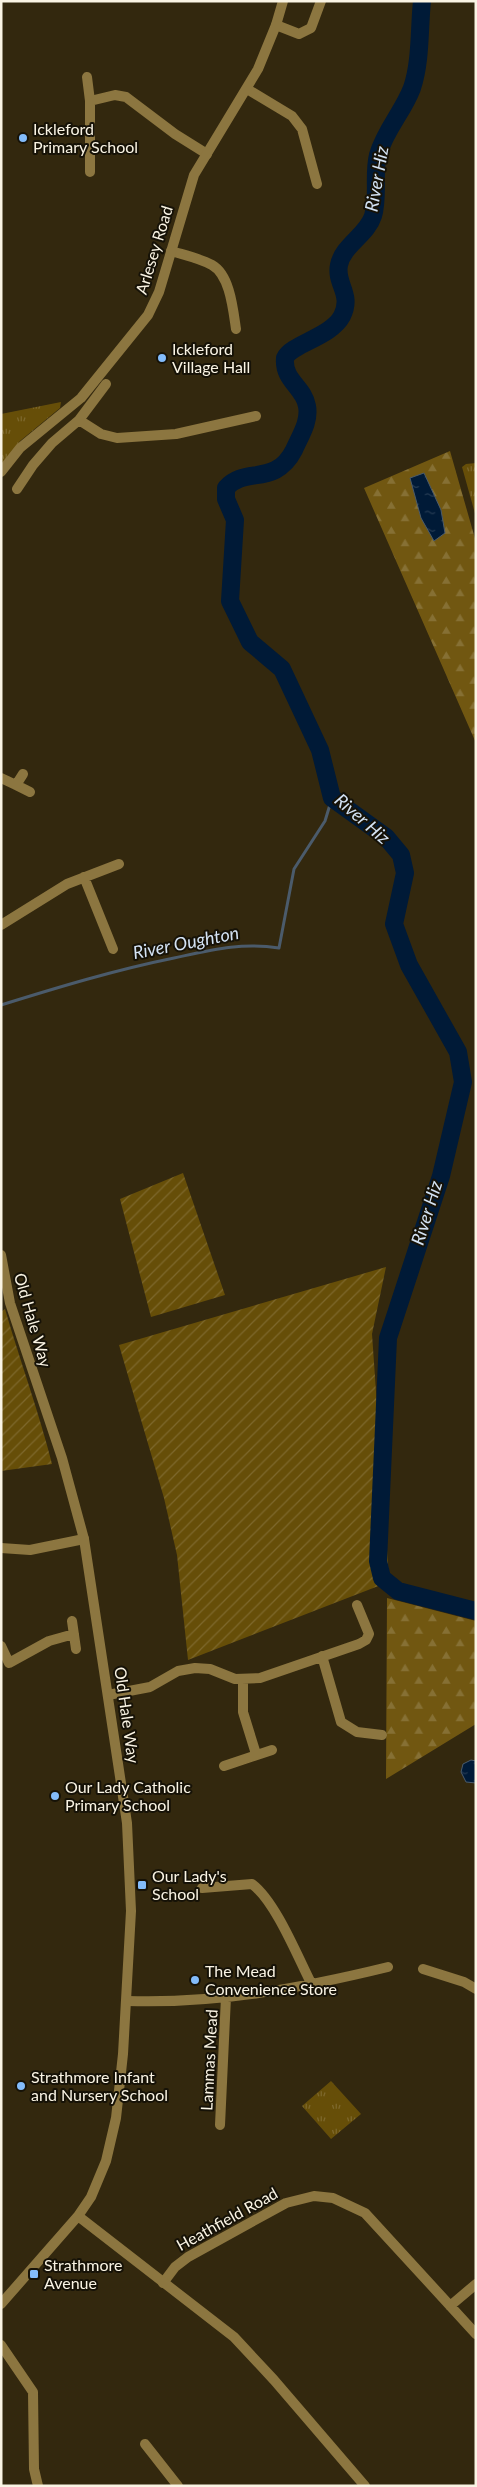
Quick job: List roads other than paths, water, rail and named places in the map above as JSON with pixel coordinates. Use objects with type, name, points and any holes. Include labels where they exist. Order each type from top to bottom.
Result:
[{"type":"street","name":"Arlesey Road","points":[[1,472],[20,448],[81,398],[148,315],[159,292],[192,183],[207,154],[258,69],[276,26],[283,1]]},
{"type":"street","points":[[276,26],[299,34],[312,28],[321,1]]},
{"type":"street","points":[[87,77],[90,101],[90,172]]},
{"type":"street","points":[[247,89],[292,116],[302,129],[317,184]]},
{"type":"street","points":[[90,101],[115,95],[126,97],[175,134],[207,154]]},
{"type":"street","points":[[171,251],[210,264],[221,273],[234,313],[236,329]]},
{"type":"street","points":[[18,488],[33,465],[52,443],[79,420],[106,384]]},
{"type":"street","points":[[79,420],[101,434],[117,438],[176,434],[256,416]]},
{"type":"street","points":[[43,431],[52,443]]},
{"type":"street","points":[[16,784],[23,774]]},
{"type":"street","points":[[1,778],[30,792]]},
{"type":"street","points":[[1,925],[34,903],[84,877],[119,864]]},
{"type":"street","points":[[84,877],[113,949]]},
{"type":"street","name":"Old Hale Way","points":[[1,1255],[10,1303],[62,1458],[84,1539],[128,1831],[131,1911],[127,2002],[113,2138],[101,2178],[78,2216],[1,2304]]},
{"type":"street","points":[[1,1548],[30,1550],[84,1539]]},
{"type":"street","points":[[108,1695],[150,1687],[178,1671],[195,1668],[210,1669],[227,1677],[243,1680],[268,1676],[366,1640],[369,1634],[357,1604]]},
{"type":"street","points":[[72,1621],[76,1649]]},
{"type":"street","points":[[1,1646],[5,1665],[49,1641],[74,1634]]},
{"type":"street","points":[[322,1656],[341,1722],[356,1732],[382,1735]]},
{"type":"street","points":[[243,1680],[244,1712],[256,1754]]},
{"type":"street","points":[[224,1766],[272,1750]]},
{"type":"street","points":[[202,1888],[252,1884],[260,1890],[287,1936],[312,1985]]},
{"type":"street","points":[[127,2002],[191,2001],[226,1997],[312,1985],[388,1967]]},
{"type":"street","points":[[423,1969],[464,1982],[476,1989]]},
{"type":"street","name":"Lammas Mead","points":[[220,2125],[226,1997]]},
{"type":"street","name":"Heathfield Road","points":[[163,2283],[184,2260],[286,2203],[303,2198],[323,2197],[342,2200],[365,2213],[476,2334]]},
{"type":"street","points":[[78,2216],[223,2328],[250,2353],[365,2486]]},
{"type":"street","points":[[450,2306],[476,2284]]},
{"type":"street","points":[[1,2344],[33,2392],[34,2469],[38,2486]]},
{"type":"street","points":[[145,2444],[178,2486]]},
{"type":"water","points":[[424,473],[441,510],[445,533],[434,541],[421,518],[410,478]]},
{"type":"water","points":[[471,1760],[476,1761],[476,1783],[466,1782],[461,1772],[463,1764]]},
{"type":"waterway","name":"River Hiz","points":[[422,1],[415,78],[408,97],[385,137],[378,155],[376,201],[373,216],[366,229],[345,252],[339,265],[339,278],[346,301],[342,316],[337,323],[321,335],[295,348],[285,358],[287,373],[302,394],[307,406],[308,412],[304,429],[294,450],[286,461],[278,468],[269,472],[242,478],[234,482],[226,488],[226,499],[235,520],[230,601],[250,642],[282,669],[320,750],[332,798],[386,837],[401,855],[405,873],[394,924],[409,965],[458,1052],[463,1082],[441,1176],[388,1338],[378,1561],[382,1578],[398,1591],[476,1611]]},
{"type":"waterway","name":"River Oughton","points":[[1,1005],[109,973],[201,952],[239,946],[279,948],[294,869],[325,821],[332,798]]},
{"type":"place","name":"Ickleford Primary School","points":[[23,138]]},
{"type":"place","name":"Ickleford Village Hall","points":[[162,358]]},
{"type":"place","name":"Our Lady Catholic Primary School","points":[[55,1796]]},
{"type":"place","name":"Our Lady's School","points":[[142,1885]]},
{"type":"place","name":"The Mead Convenience Store","points":[[195,1980]]},
{"type":"place","name":"Strathmore Infant and Nursery School","points":[[21,2086]]},
{"type":"place","name":"Strathmore Avenue","points":[[34,2274]]}]
